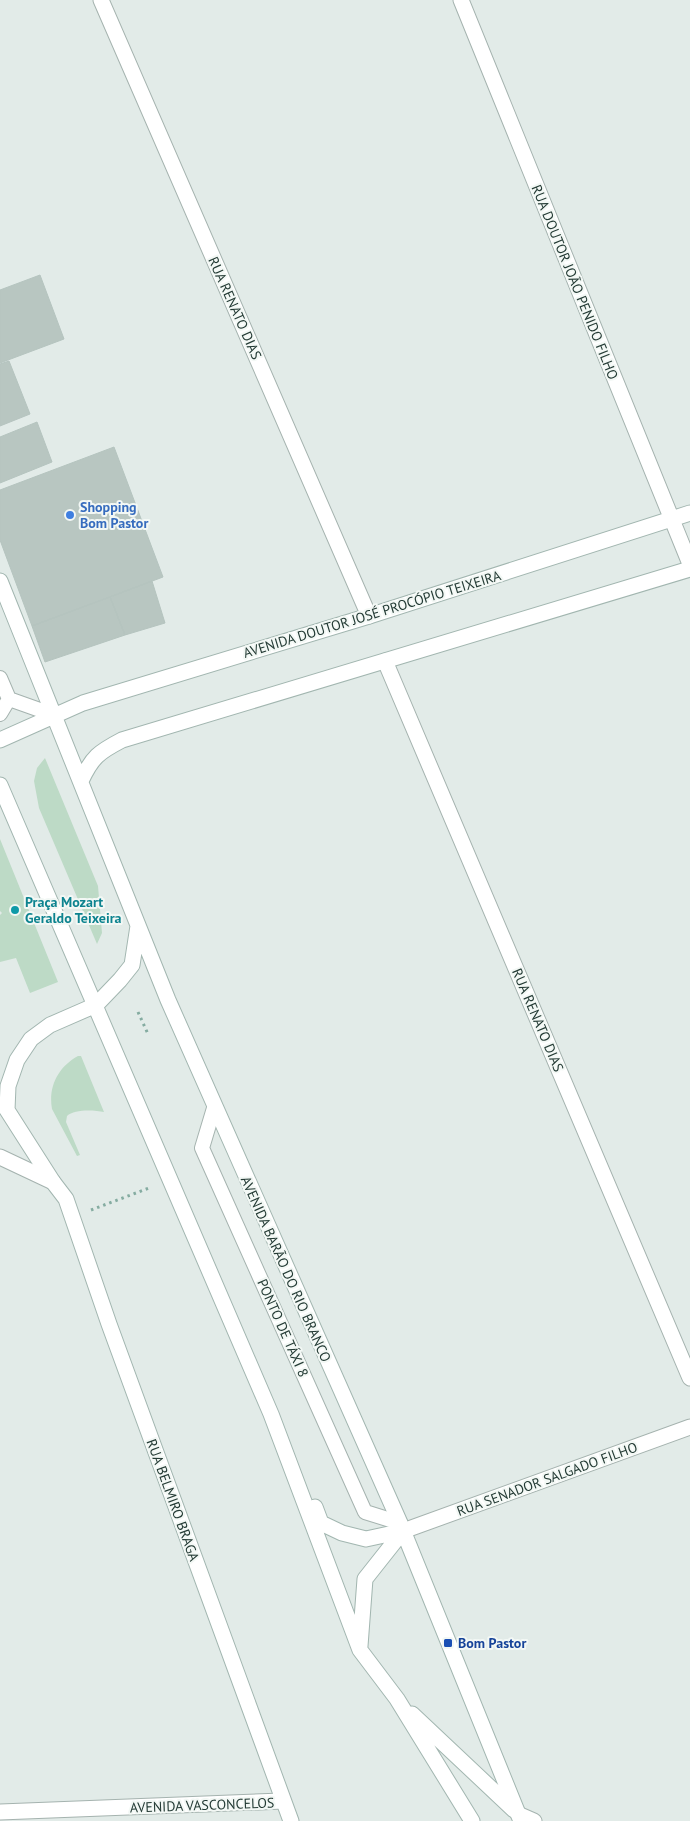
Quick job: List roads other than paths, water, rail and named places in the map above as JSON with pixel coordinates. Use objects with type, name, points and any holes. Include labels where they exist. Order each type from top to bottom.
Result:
[{"type":"street","name":"RUA RENATO DIAS","points":[[101,0],[369,616]]},
{"type":"street","name":"RUA DOUTOR JOÃO PENIDO FILHO","points":[[461,0],[690,564]]},
{"type":"street","name":"AVENIDA DOUTOR JOSÉ PROCÓPIO TEIXEIRA","points":[[0,740],[83,703],[369,616],[690,513]]},
{"type":"street","points":[[81,781],[89,763],[104,750],[122,740],[690,569]]},
{"type":"street","name":"AVENIDA BARÃO DO RIO BRANCO","points":[[0,581],[138,925],[214,1108],[402,1527],[520,1817]]},
{"type":"street","name":"RUA RENATO DIAS","points":[[385,661],[690,1378]]},
{"type":"street","points":[[0,785],[271,1414],[360,1650],[397,1699],[472,1821]]},
{"type":"street","points":[[96,1005],[132,965],[138,925]]},
{"type":"street","name":"RUA BELMIRO BRAGA","points":[[96,1005],[50,1025],[31,1040],[16,1060],[8,1086],[7,1110],[52,1182],[66,1198],[109,1324],[291,1821]]},
{"type":"street","points":[[0,1157],[52,1182]]},
{"type":"street","name":"RUA SENADOR SALGADO FILHO","points":[[271,1414],[288,1437],[321,1523],[342,1533],[366,1539],[690,1427]]},
{"type":"street","points":[[360,1650],[365,1580],[402,1527]]},
{"type":"street","points":[[397,1699],[520,1817],[534,1821]]},
{"type":"street","name":"AVENIDA VASCONCELOS","points":[[0,1812],[96,1815],[283,1801]]},
{"type":"lane","points":[[0,678],[9,699],[54,715]]},
{"type":"lane","points":[[0,714],[9,699]]},
{"type":"lane","name":"PONTO DE TÁXI 8","points":[[214,1108],[202,1148],[365,1512],[402,1527]]},
{"type":"place","name":"Shopping Bom Pastor","points":[[70,515]]},
{"type":"place","name":"Praça Mozart Geraldo Teixeira","points":[[15,910]]},
{"type":"place","name":"Bom Pastor","points":[[448,1643]]}]
